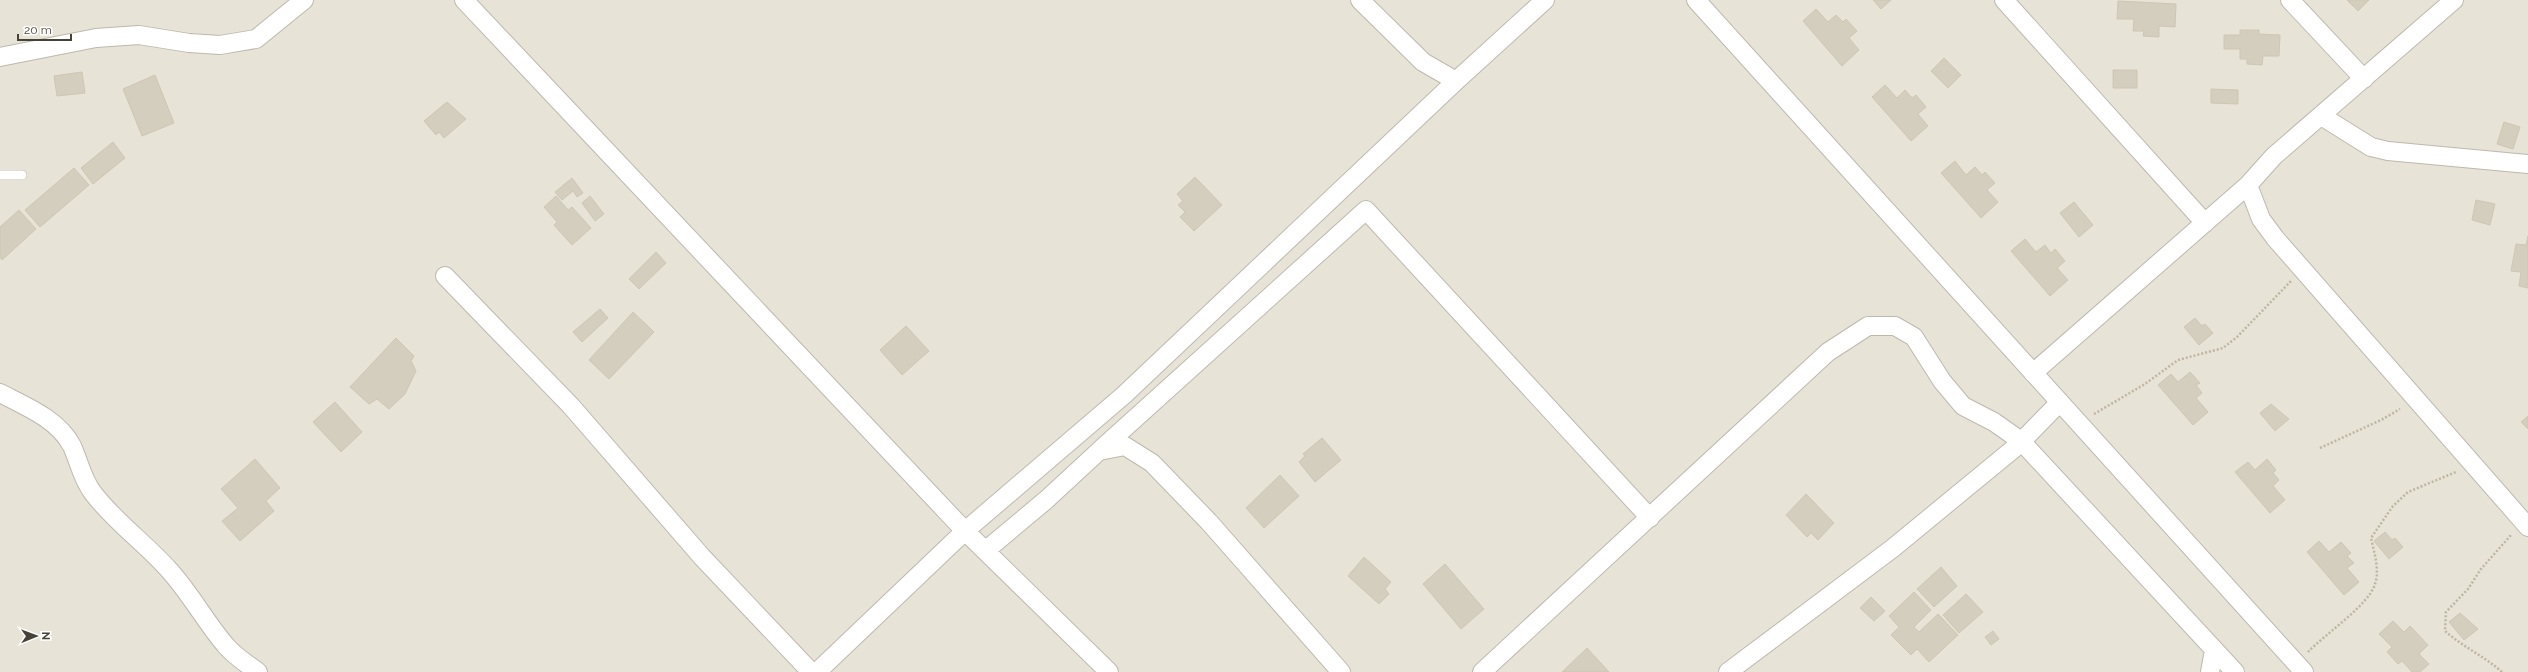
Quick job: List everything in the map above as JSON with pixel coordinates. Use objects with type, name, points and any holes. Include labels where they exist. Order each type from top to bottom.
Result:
[{"type":"street","points":[[0,57],[96,38],[139,35],[189,43],[220,45],[256,39],[304,0]]},
{"type":"street","points":[[464,0],[965,531],[1109,672]]},
{"type":"street","points":[[1360,0],[1423,62],[1456,82]]},
{"type":"street","points":[[817,672],[965,531],[1124,395],[1545,0]]},
{"type":"street","points":[[1696,0],[2300,668]]},
{"type":"street","points":[[2004,0],[2205,223]]},
{"type":"street","points":[[2290,0],[2364,79]]},
{"type":"street","points":[[2033,373],[2248,185],[2274,156],[2323,117],[2454,0]]},
{"type":"street","points":[[2323,117],[2371,147],[2388,152],[2528,164]]},
{"type":"street","points":[[2248,185],[2261,219],[2525,524]]},
{"type":"street","points":[[985,551],[1046,500],[1366,210],[1650,518]]},
{"type":"street","points":[[445,276],[571,406],[702,557],[811,672]]},
{"type":"street","points":[[1482,672],[1828,352],[1868,326],[1895,326],[1914,337],[1942,381],[1963,406],[1994,422],[2021,441],[2235,672]]},
{"type":"street","points":[[0,393],[29,407],[52,424],[68,439],[84,480],[100,502],[170,571],[227,647],[258,672]]},
{"type":"street","points":[[1728,672],[1893,548],[2021,441],[2060,402]]},
{"type":"street","points":[[1099,451],[1126,446],[1152,463],[1209,522],[1341,672]]},
{"type":"street","points":[[2210,672],[2214,650]]},
{"type":"lane","points":[[0,175],[22,175]]},
{"type":"path","points":[[2079,424],[2109,403],[2145,384],[2178,360],[2223,348],[2237,337],[2303,269]]},
{"type":"path","points":[[2320,448],[2382,420],[2416,399]]},
{"type":"path","points":[[2300,668],[2330,630],[2369,598],[2376,583],[2376,561],[2370,538],[2393,506],[2408,492],[2450,476],[2473,464]]},
{"type":"path","points":[[2502,672],[2478,652],[2460,644],[2445,631],[2446,612],[2468,589],[2481,569],[2525,524]]},
{"type":"shaded area","points":[[0,0],[2528,0],[2528,672],[0,672]]},
{"type":"building","points":[[1873,0],[1891,0],[1881,9]]},
{"type":"building","points":[[2347,0],[2369,0],[2358,11]]},
{"type":"building","points":[[2118,1],[2176,4],[2175,27],[2159,26],[2159,37],[2143,36],[2144,31],[2133,31],[2134,19],[2117,19]]},
{"type":"building","points":[[1816,9],[1828,22],[1836,15],[1843,22],[1846,19],[1857,31],[1849,38],[1859,50],[1842,66],[1803,21]]},
{"type":"building","points":[[2240,30],[2259,30],[2259,34],[2280,35],[2279,56],[2263,56],[2262,65],[2247,64],[2247,59],[2240,59],[2240,49],[2224,49],[2224,35],[2240,35]]},
{"type":"building","points":[[1944,58],[1961,75],[1948,88],[1931,71]]},
{"type":"building","points":[[2113,70],[2137,70],[2137,88],[2113,88]]},
{"type":"building","points":[[82,72],[85,93],[57,96],[54,76]]},
{"type":"building","points":[[155,75],[174,123],[142,136],[123,89]]},
{"type":"building","points":[[1885,85],[1897,98],[1905,90],[1912,98],[1916,95],[1926,107],[1918,114],[1928,126],[1911,141],[1872,97]]},
{"type":"building","points":[[2211,89],[2238,90],[2238,104],[2211,103]]},
{"type":"building","points":[[447,102],[466,119],[444,138],[439,132],[436,135],[424,121]]},
{"type":"building","points":[[2504,122],[2520,127],[2513,149],[2497,144]]},
{"type":"building","points":[[113,142],[125,158],[93,184],[81,168]]},
{"type":"building","points":[[1955,161],[1966,175],[1975,167],[1982,175],[1985,172],[1995,183],[1987,190],[1998,202],[1981,218],[1941,173]]},
{"type":"building","points":[[74,168],[89,185],[40,227],[25,210]]},
{"type":"building","points":[[1195,177],[1222,205],[1194,231],[1180,217],[1185,212],[1178,205],[1183,201],[1177,194]]},
{"type":"building","points":[[572,178],[583,193],[577,197],[573,191],[562,200],[555,192]]},
{"type":"building","points":[[556,196],[568,210],[572,207],[591,228],[572,245],[554,225],[557,222],[544,207]]},
{"type":"building","points":[[590,196],[604,214],[595,221],[582,203]]},
{"type":"building","points":[[2476,200],[2495,204],[2490,225],[2472,220]]},
{"type":"building","points":[[2074,202],[2093,225],[2079,237],[2060,213]]},
{"type":"building","points":[[19,210],[36,229],[2,260],[0,257],[0,227]]},
{"type":"building","points":[[2528,236],[2528,288],[2519,286],[2521,272],[2511,271],[2516,244],[2526,245]]},
{"type":"building","points":[[2025,239],[2036,252],[2045,245],[2051,253],[2055,249],[2065,261],[2057,268],[2068,280],[2050,296],[2011,251]]},
{"type":"building","points":[[656,252],[666,263],[639,289],[629,279]]},
{"type":"building","points":[[600,309],[608,318],[582,342],[573,332]]},
{"type":"building","points":[[633,312],[654,332],[609,379],[589,360]]},
{"type":"building","points":[[2195,318],[2202,326],[2205,324],[2213,333],[2199,345],[2184,327]]},
{"type":"building","points":[[906,326],[929,351],[902,375],[880,350]]},
{"type":"building","points":[[396,338],[414,356],[411,361],[416,371],[405,394],[389,409],[377,399],[369,404],[350,387]]},
{"type":"building","points":[[2190,372],[2200,383],[2196,385],[2202,393],[2196,398],[2208,412],[2193,425],[2158,385],[2171,374],[2178,382]]},
{"type":"building","points":[[335,402],[362,432],[341,452],[313,422]]},
{"type":"building","points":[[2271,404],[2289,419],[2275,431],[2260,413]]},
{"type":"building","points":[[2528,416],[2528,429],[2521,422]]},
{"type":"building","points":[[1322,438],[1341,460],[1315,482],[1299,462],[1305,456],[1303,454]]},
{"type":"building","points":[[255,459],[280,488],[266,501],[274,511],[240,541],[222,521],[238,508],[221,489]]},
{"type":"building","points":[[2267,459],[2276,470],[2273,473],[2279,480],[2273,486],[2285,500],[2270,513],[2235,472],[2248,462],[2255,470]]},
{"type":"building","points":[[1280,475],[1299,496],[1264,528],[1246,508]]},
{"type":"building","points":[[1806,494],[1834,523],[1818,540],[1811,533],[1807,537],[1786,515]]},
{"type":"building","points":[[2385,532],[2392,540],[2395,538],[2403,547],[2389,559],[2374,541]]},
{"type":"building","points":[[2319,541],[2329,552],[2341,542],[2351,553],[2347,556],[2354,563],[2347,568],[2359,582],[2344,595],[2307,552]]},
{"type":"building","points":[[1364,557],[1391,582],[1385,589],[1389,594],[1379,604],[1348,576]]},
{"type":"building","points":[[1445,564],[1484,609],[1461,629],[1423,584]]},
{"type":"building","points":[[1941,567],[1957,586],[1934,607],[1917,589]]},
{"type":"building","points":[[1914,592],[1931,610],[1914,627],[1919,632],[1938,614],[1958,635],[1929,662],[1917,649],[1911,655],[1891,635],[1899,627],[1889,616]]},
{"type":"building","points":[[1966,594],[1983,612],[1959,633],[1943,615]]},
{"type":"building","points":[[1871,597],[1885,611],[1874,621],[1860,608]]},
{"type":"building","points":[[2460,613],[2478,629],[2464,640],[2449,622]]},
{"type":"building","points":[[2393,621],[2404,632],[2410,626],[2428,645],[2419,654],[2429,664],[2420,672],[2412,672],[2402,661],[2398,664],[2387,652],[2392,647],[2379,634]]},
{"type":"building","points":[[1993,631],[1999,639],[1991,645],[1985,637]]},
{"type":"building","points":[[1587,648],[1609,672],[1562,672]]}]
